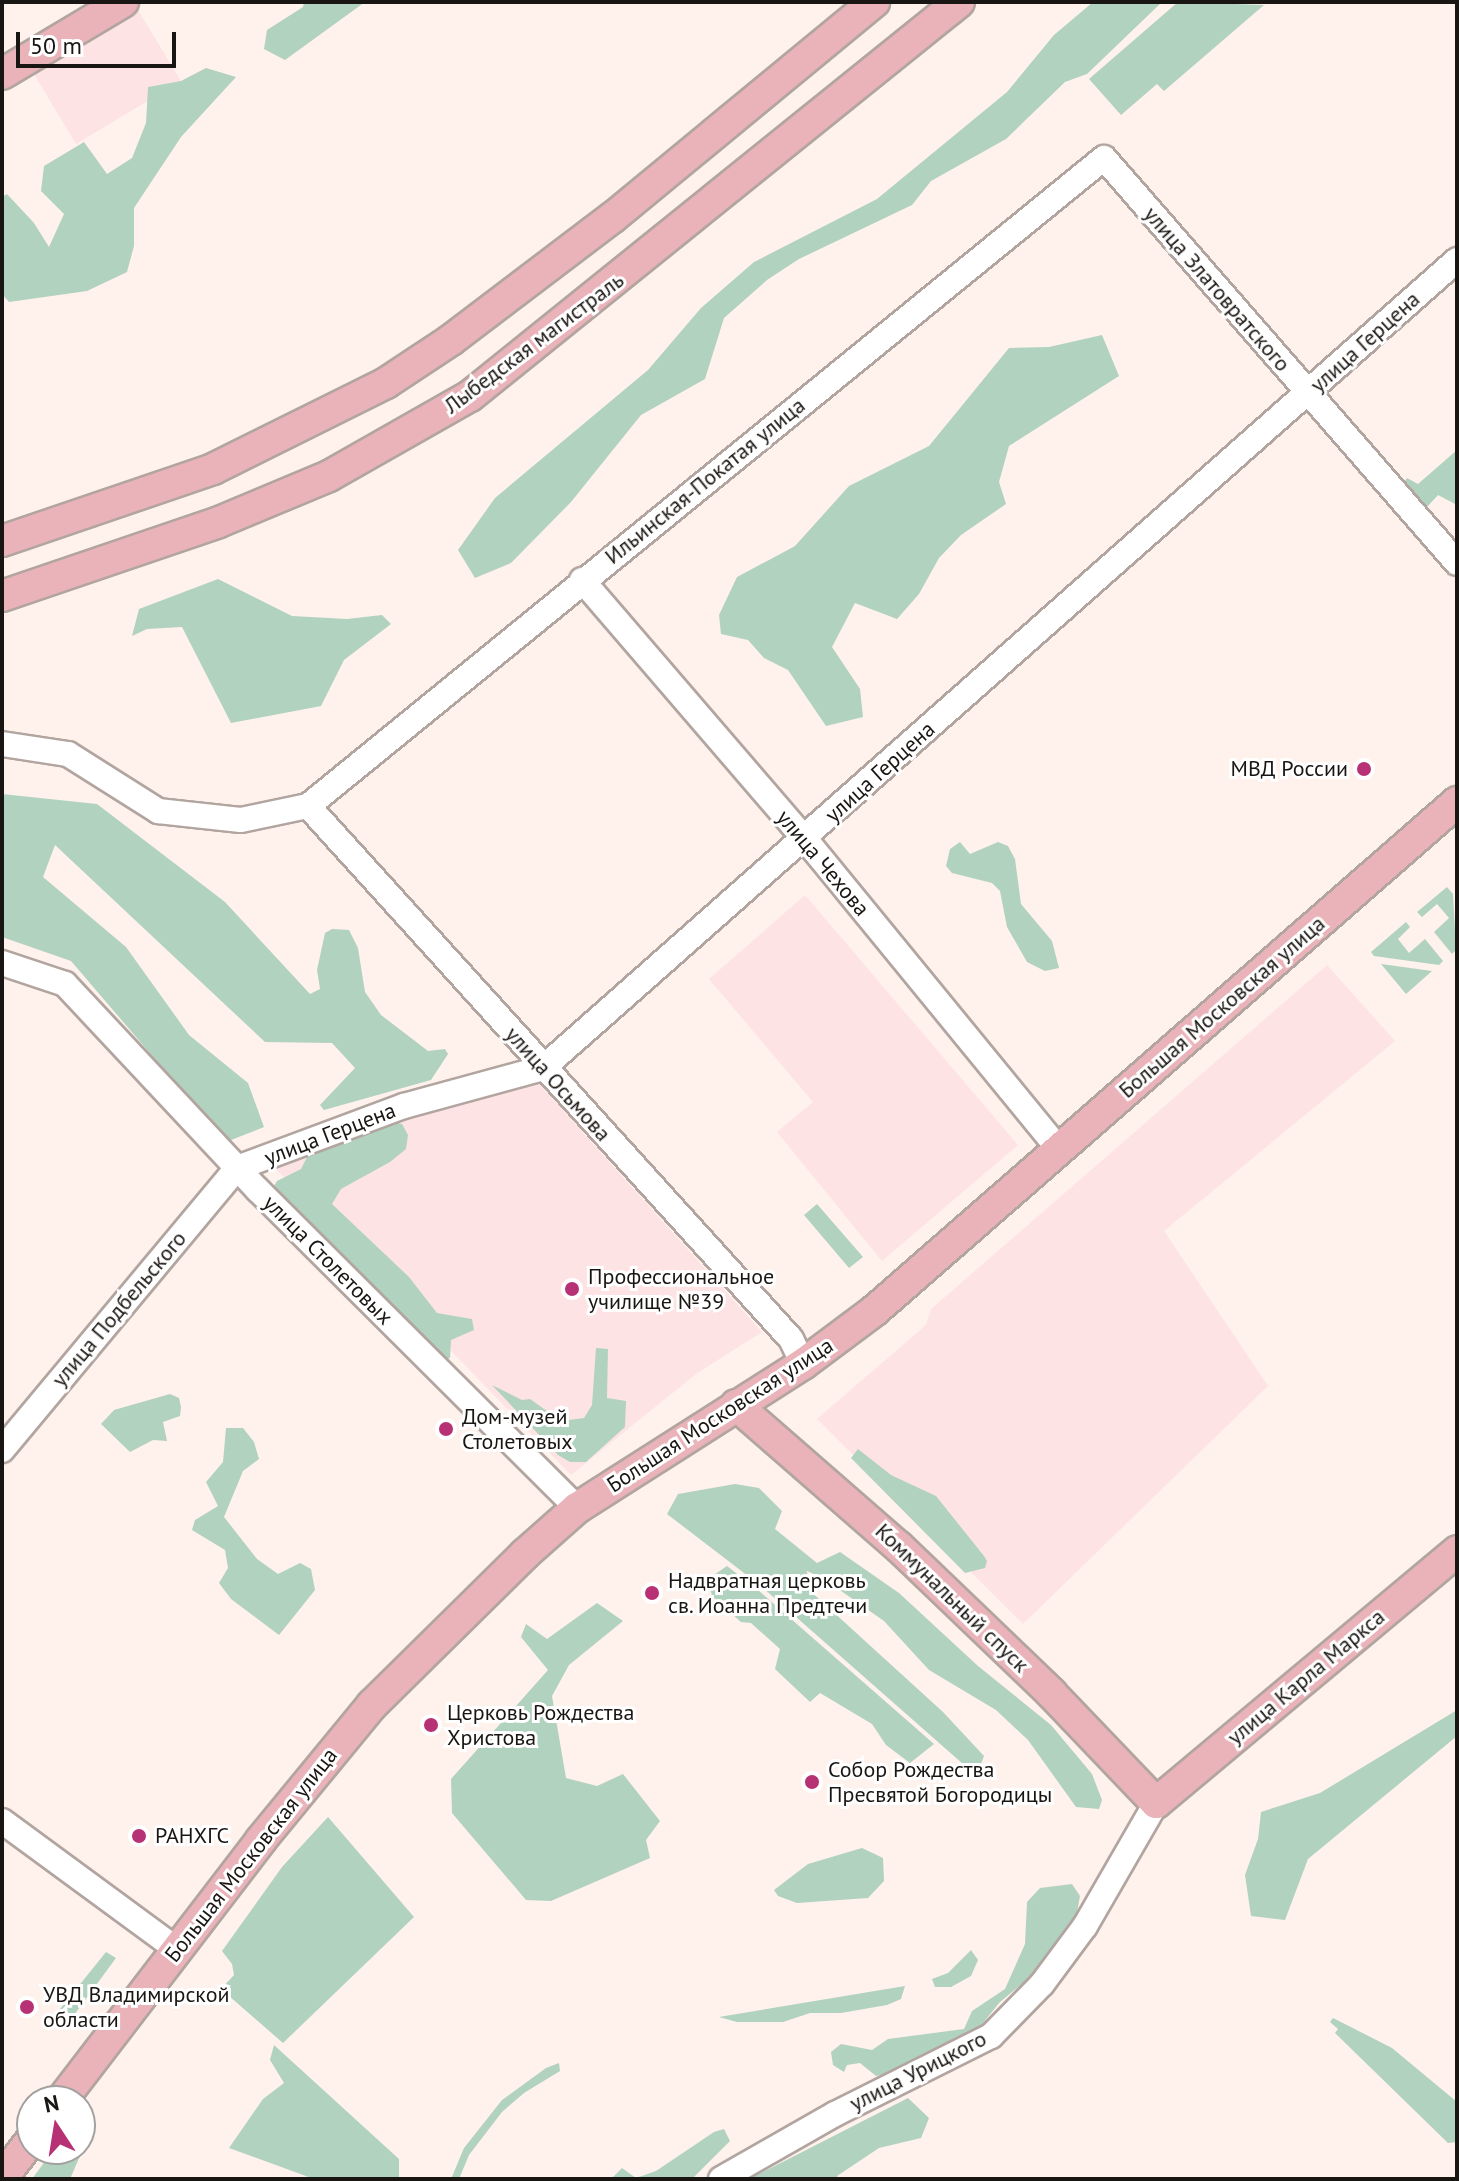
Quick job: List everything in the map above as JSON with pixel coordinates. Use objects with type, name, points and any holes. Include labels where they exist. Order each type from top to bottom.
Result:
[{"type":"main road","points":[[2,74],[123,2]]},
{"type":"main road","points":[[2,541],[213,469],[386,383],[451,340],[612,218],[874,2]]},
{"type":"main road","name":"Лыбедская магистраль","points":[[2,596],[219,522],[329,476],[470,396],[959,2]]},
{"type":"main road","name":"Большая Московская улица","points":[[73,2085],[176,1949],[372,1705],[421,1653],[577,1508],[803,1364],[874,1311],[1457,802]]},
{"type":"main road","name":"Коммунальный спуск","points":[[736,1405],[899,1547],[1051,1693],[1156,1803]]},
{"type":"main road","name":"улица Карла Маркса","points":[[1156,1803],[1457,1551]]},
{"type":"main road","points":[[2,2178],[16,2160]]},
{"type":"street","name":"улица Златовратского","points":[[1104,158],[1457,563]]},
{"type":"street","name":"Ильинская-Покатая улица","points":[[308,806],[1104,158]]},
{"type":"street","name":"улица Герцена","points":[[237,1168],[404,1106],[543,1068],[1457,260]]},
{"type":"street","name":"улица Чехова","points":[[582,580],[805,839],[1060,1150]]},
{"type":"street","points":[[2,744],[68,754],[158,811],[241,820],[308,806]]},
{"type":"street","name":"улица Осьмова","points":[[308,806],[791,1339],[803,1364]]},
{"type":"street","name":"улица Столетовых","points":[[2,963],[65,984],[237,1168],[577,1508]]},
{"type":"street","name":"улица Подбельского","points":[[2,1450],[237,1168]]},
{"type":"street","name":"улица Урицкого","points":[[721,2179],[835,2114],[991,2036],[1042,1984],[1085,1926],[1156,1803]]},
{"type":"street","points":[[2,1821],[176,1949]]},
{"type":"shaded area","points":[[138,10],[181,81],[76,144],[32,71]]},
{"type":"shaded area","points":[[805,895],[1018,1145],[882,1261],[777,1132],[813,1102],[709,979]]},
{"type":"shaded area","points":[[1327,965],[1395,1041],[1164,1231],[1268,1386],[1023,1624],[817,1419],[926,1325],[931,1309]]},
{"type":"shaded area","points":[[535,1079],[762,1332],[696,1374],[571,1475],[276,1169],[380,1127]]},
{"type":"green space","points":[[304,2],[365,2],[285,60],[264,49],[267,30],[303,7]]},
{"type":"green space","points":[[1093,2],[1162,2],[1087,74],[1065,82],[1006,139],[931,181],[912,205],[799,259],[767,280],[724,318],[705,379],[641,415],[571,502],[511,563],[475,578],[458,550],[495,498],[648,370],[701,308],[754,262],[877,199],[1007,92],[1054,35]]},
{"type":"green space","points":[[1178,2],[1264,5],[1164,91],[1157,84],[1121,115],[1089,79]]},
{"type":"green space","points":[[206,68],[236,77],[181,137],[134,208],[134,246],[127,272],[87,291],[9,302],[2,294],[2,197],[7,194],[34,223],[49,247],[64,214],[41,191],[44,166],[84,142],[107,174],[132,158],[146,123],[148,87],[181,81]]},
{"type":"green space","points":[[1102,335],[1119,376],[1009,446],[999,482],[1006,504],[961,535],[939,558],[919,594],[897,619],[855,603],[832,647],[860,689],[863,717],[826,726],[788,670],[764,658],[748,640],[721,634],[719,615],[737,577],[795,546],[849,486],[929,446],[1009,348],[1049,347]]},
{"type":"green space","points":[[1457,450],[1457,505],[1438,495],[1427,507],[1403,484],[1407,478],[1418,484]]},
{"type":"green space","points":[[218,579],[292,616],[347,619],[382,615],[391,624],[344,660],[321,706],[231,723],[182,627],[147,629],[132,636],[139,609]]},
{"type":"green space","points":[[2,794],[97,804],[225,902],[310,994],[320,989],[317,970],[325,933],[332,929],[349,930],[358,948],[365,992],[381,1015],[428,1051],[445,1049],[448,1054],[431,1080],[324,1110],[320,1105],[355,1068],[332,1043],[265,1042],[55,845],[43,877],[126,947],[189,1035],[248,1083],[264,1127],[226,1142],[71,961],[2,937]]},
{"type":"green space","points":[[960,842],[970,854],[998,842],[1008,846],[1015,859],[1021,904],[1052,941],[1059,968],[1045,971],[1027,962],[1007,927],[1000,891],[992,883],[952,873],[946,866],[950,849]]},
{"type":"green space","points":[[1447,887],[1453,894],[1456,950],[1452,954],[1434,932],[1449,918],[1437,904],[1422,917],[1417,912]]},
{"type":"green space","points":[[1406,922],[1410,927],[1398,939],[1409,953],[1425,939],[1443,961],[1439,965],[1374,956],[1371,952]]},
{"type":"green space","points":[[1381,964],[1432,971],[1406,994]]},
{"type":"green space","points":[[385,1120],[402,1124],[408,1135],[406,1149],[390,1162],[341,1189],[332,1204],[409,1277],[437,1313],[472,1319],[474,1330],[451,1340],[450,1358],[438,1362],[271,1191],[277,1181],[301,1169],[309,1153]]},
{"type":"green space","points":[[817,1204],[863,1257],[849,1268],[804,1215]]},
{"type":"green space","points":[[596,1348],[608,1349],[607,1398],[626,1401],[625,1427],[586,1462],[570,1462],[558,1455],[492,1385],[522,1400],[530,1399],[561,1421],[584,1418],[592,1405]]},
{"type":"green space","points":[[170,1394],[179,1398],[181,1407],[180,1416],[163,1422],[167,1441],[153,1440],[130,1452],[101,1424],[114,1410]]},
{"type":"green space","points":[[226,1428],[243,1428],[254,1442],[259,1459],[243,1471],[224,1517],[257,1559],[278,1574],[300,1563],[311,1569],[315,1590],[279,1635],[231,1599],[219,1583],[228,1568],[225,1550],[192,1530],[195,1520],[218,1506],[206,1482],[223,1462]]},
{"type":"green space","points":[[858,1449],[891,1475],[936,1496],[984,1556],[987,1561],[985,1568],[965,1573],[851,1458]]},
{"type":"green space","points":[[735,1484],[759,1488],[782,1511],[775,1529],[817,1563],[840,1552],[899,1593],[978,1666],[1051,1725],[1092,1774],[1102,1800],[1099,1809],[1076,1807],[1028,1740],[996,1710],[929,1670],[884,1621],[824,1579],[807,1571],[808,1589],[943,1712],[984,1756],[981,1764],[963,1764],[761,1586],[667,1514],[678,1494]]},
{"type":"green space","points":[[727,1566],[934,1744],[910,1763],[886,1745],[872,1724],[820,1693],[810,1702],[775,1669],[780,1649],[751,1623],[741,1622],[712,1596],[708,1579]]},
{"type":"green space","points":[[597,1603],[623,1621],[569,1665],[552,1696],[566,1778],[597,1786],[623,1774],[660,1821],[646,1840],[650,1858],[551,1901],[526,1900],[452,1813],[451,1779],[548,1670],[521,1637],[526,1624],[547,1639]]},
{"type":"green space","points":[[1457,1710],[1457,1736],[1308,1859],[1285,1920],[1251,1916],[1245,1875],[1258,1839],[1261,1812],[1320,1793]]},
{"type":"green space","points":[[328,1817],[414,1917],[283,2043],[221,1989],[234,1975],[232,1964],[222,1951],[282,1867]]},
{"type":"green space","points":[[862,1848],[883,1858],[884,1881],[868,1898],[797,1903],[778,1896],[774,1890],[808,1864]]},
{"type":"green space","points":[[1072,1884],[1080,1896],[1076,1918],[1035,1973],[1000,2002],[974,2034],[892,2073],[876,2076],[860,2063],[847,2065],[844,2072],[833,2065],[831,2052],[841,2044],[872,2050],[888,2039],[964,2029],[972,2011],[1005,1989],[1025,1944],[1027,1902],[1040,1888]]},
{"type":"green space","points":[[971,1950],[978,1960],[971,1976],[951,1987],[935,1987],[932,1979],[948,1973]]},
{"type":"green space","points":[[106,1952],[116,1958],[63,2030],[53,2027],[52,2019]]},
{"type":"green space","points":[[905,1986],[901,1999],[887,2005],[841,2013],[810,2013],[783,2022],[737,2022],[719,2017]]},
{"type":"green space","points":[[1333,2018],[1392,2048],[1457,2102],[1457,2142],[1448,2143],[1335,2033],[1338,2029],[1330,2022]]},
{"type":"green space","points":[[274,2045],[399,2159],[399,2179],[314,2179],[229,2148],[263,2099],[284,2083],[270,2060]]},
{"type":"green space","points":[[559,2063],[560,2071],[524,2093],[502,2112],[469,2155],[459,2179],[451,2179],[464,2148],[502,2100],[546,2068]]},
{"type":"green space","points":[[908,2098],[929,2118],[921,2138],[879,2148],[837,2176],[839,2179],[749,2179]]},
{"type":"green space","points":[[724,2129],[730,2141],[692,2179],[611,2179],[622,2168],[636,2178],[656,2171],[714,2132]]},
{"type":"green space","points":[[42,2165],[76,2165],[70,2179],[32,2179]]},
{"type":"place","name":"МВД России","points":[[1364,769]]},
{"type":"place","name":"Профессиональное училище №39","points":[[572,1289]]},
{"type":"place","name":"Дом-музей Столетовых","points":[[446,1429]]},
{"type":"place","name":"Надвратная церковь св. Иоанна Предтечи","points":[[652,1593]]},
{"type":"place","name":"Церковь Рождества Христова","points":[[431,1725]]},
{"type":"place","name":"Собор Рождества Пресвятой Богородицы","points":[[812,1782]]},
{"type":"place","name":"РАНХГС","points":[[139,1836]]},
{"type":"place","name":"УВД Владимирской области","points":[[27,2007]]}]
